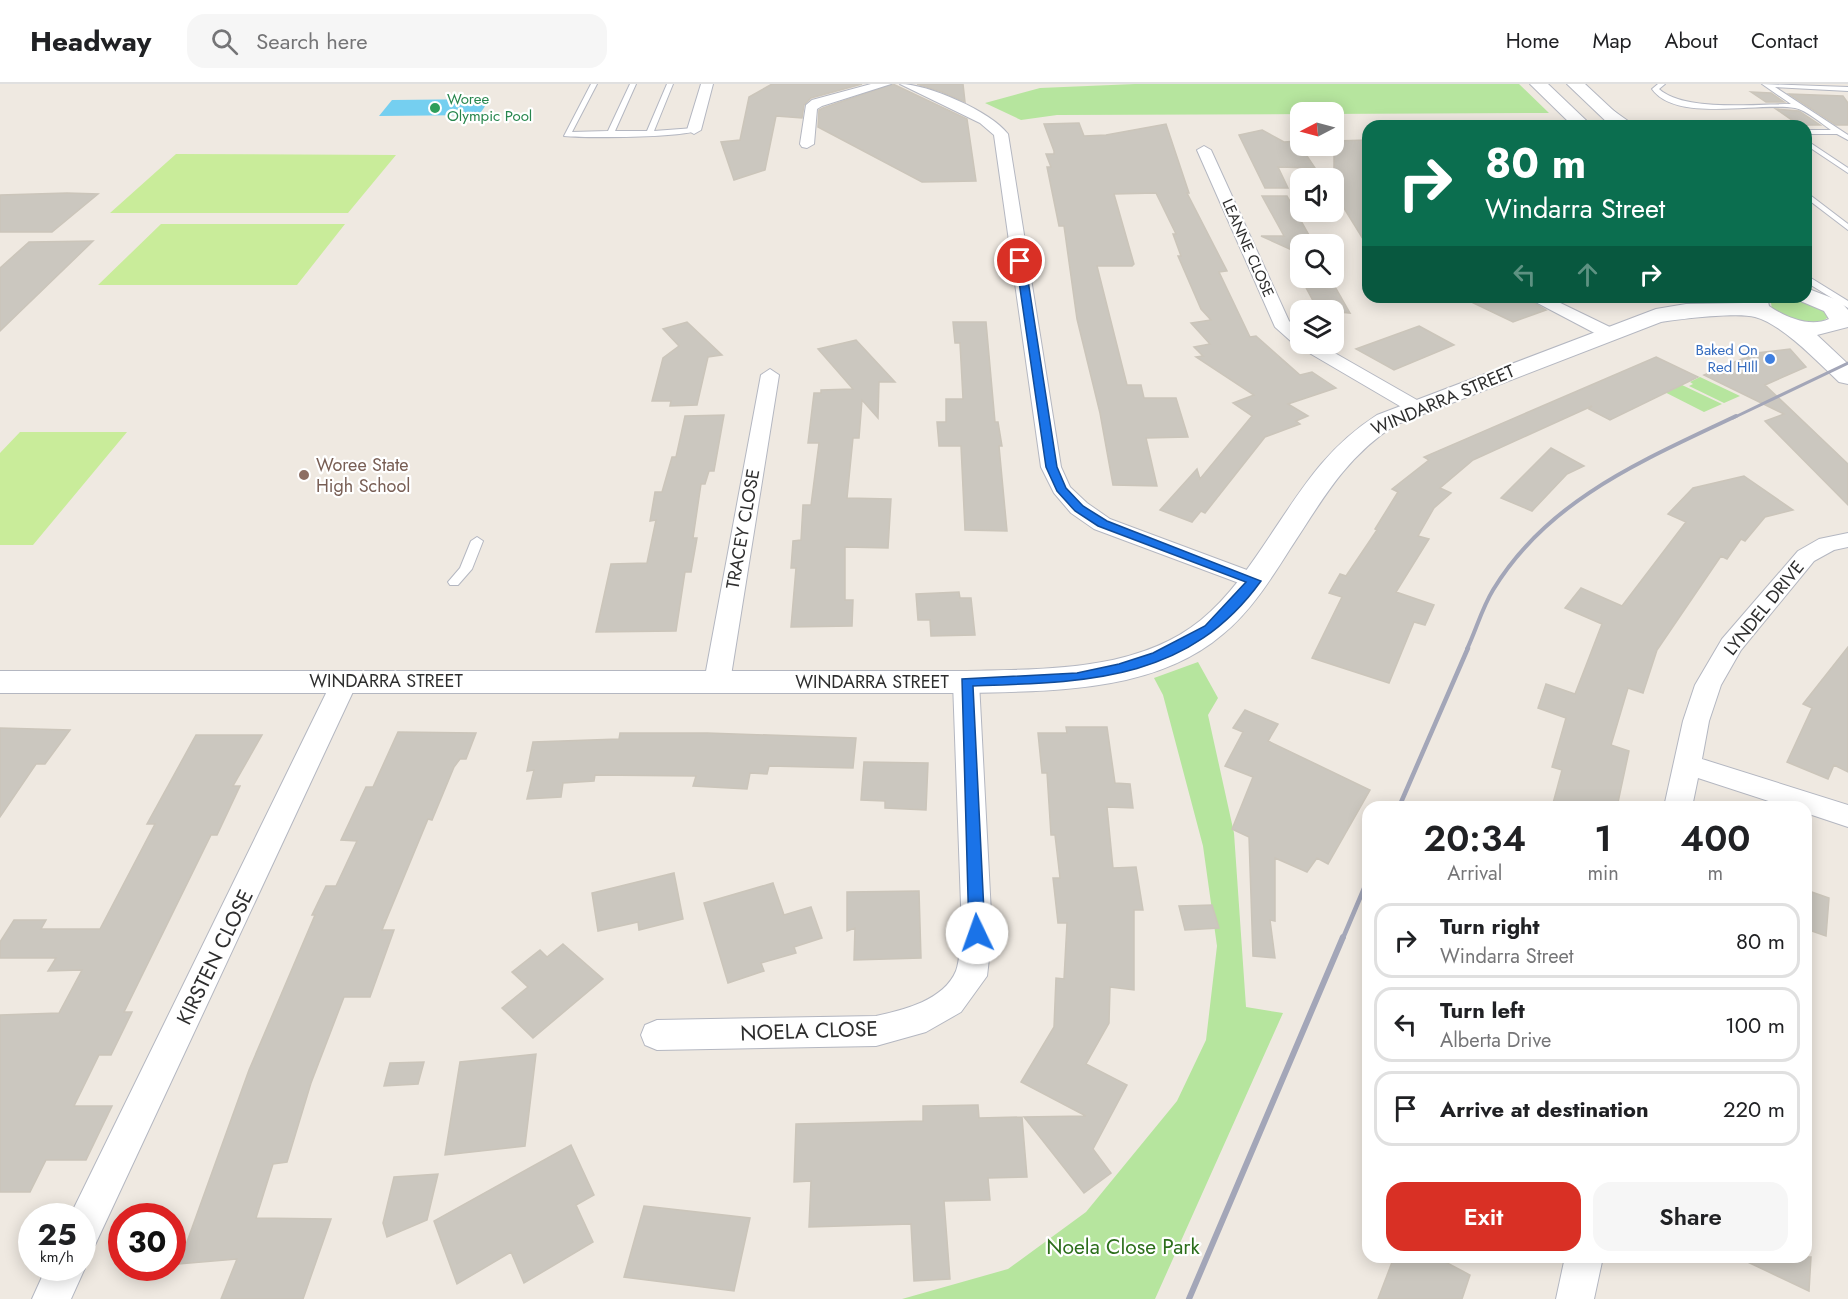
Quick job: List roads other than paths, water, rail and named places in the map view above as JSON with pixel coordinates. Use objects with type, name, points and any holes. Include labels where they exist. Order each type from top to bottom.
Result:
[{"type":"street","points":[[694,130],[707,84]]},
{"type":"street","points":[[807,144],[812,108],[817,103],[885,84]]},
{"type":"street","points":[[906,84],[985,120],[1001,134],[1052,467],[1061,489],[1079,508],[1102,524],[1255,581]]},
{"type":"street","points":[[1538,84],[1577,120]]},
{"type":"street","points":[[1575,84],[1615,120]]},
{"type":"street","name":"LEANNE CLOSE","points":[[1204,150],[1281,323],[1290,331]]},
{"type":"street","points":[[1547,303],[1610,334]]},
{"type":"street","points":[[1761,304],[1804,336],[1848,376]]},
{"type":"street","name":"WINDARRA STREET","points":[[0,682],[966,682],[1077,678],[1121,669],[1158,656],[1209,629],[1255,581],[1332,463],[1365,433],[1386,420],[1650,318],[1674,313],[1761,304],[1804,327],[1829,327],[1841,320],[1828,304]]},
{"type":"street","points":[[1324,354],[1417,408]]},
{"type":"street","name":"TRACEY CLOSE","points":[[717,682],[770,375]]},
{"type":"street","name":"LYNDEL DRIVE","points":[[1678,801],[1708,685],[1731,645],[1806,556],[1827,543],[1848,540]]},
{"type":"street","name":"KIRSTEN CLOSE","points":[[96,1203],[345,681]]},
{"type":"street","name":"NOELA CLOSE","points":[[657,1035],[876,1030],[914,1022],[950,1002],[971,976],[977,933],[966,682]]},
{"type":"street","points":[[1686,764],[1801,801]]},
{"type":"street","points":[[1812,804],[1848,816]]},
{"type":"street","points":[[1575,1299],[1583,1263]]},
{"type":"street","points":[[51,1299],[60,1281]]},
{"type":"lane","points":[[594,84],[567,134],[650,134],[694,130]]},
{"type":"lane","points":[[610,134],[633,84]]},
{"type":"lane","points":[[650,134],[670,84]]},
{"type":"lane","points":[[1662,84],[1655,89],[1658,93],[1686,105],[1797,106]]},
{"type":"lane","points":[[1765,85],[1835,132],[1848,138]]},
{"type":"lane","points":[[1765,85],[1848,89]]},
{"type":"lane","points":[[1593,100],[1622,120]]},
{"type":"lane","points":[[1812,132],[1835,132]]},
{"type":"lane","points":[[1812,146],[1848,171]]},
{"type":"lane","points":[[1812,199],[1848,228]]},
{"type":"lane","points":[[1812,285],[1828,304]]},
{"type":"lane","points":[[454,582],[466,569],[477,541]]},
{"type":"water","name":"Woree Olympic Pool","points":[[490,99],[479,115],[379,116],[392,100]]},
{"type":"railway","points":[[1733,418],[1848,363]]},
{"type":"railway","points":[[1467,649],[1493,590],[1515,558],[1541,531],[1601,485],[1633,466],[1736,416]]},
{"type":"railway","points":[[1402,801],[1468,648]]},
{"type":"railway","points":[[1343,938],[1362,893]]},
{"type":"railway","points":[[1189,1299],[1343,937]]},
{"type":"place","name":"Woree Olympic Pool","points":[[435,108]]},
{"type":"place","name":"Baked On Red HIll","points":[[1770,359]]},
{"type":"place","name":"Woree State High School","points":[[304,475]]},
{"type":"park label","name":"Noela Close Park","points":[[1123,1247]]}]
